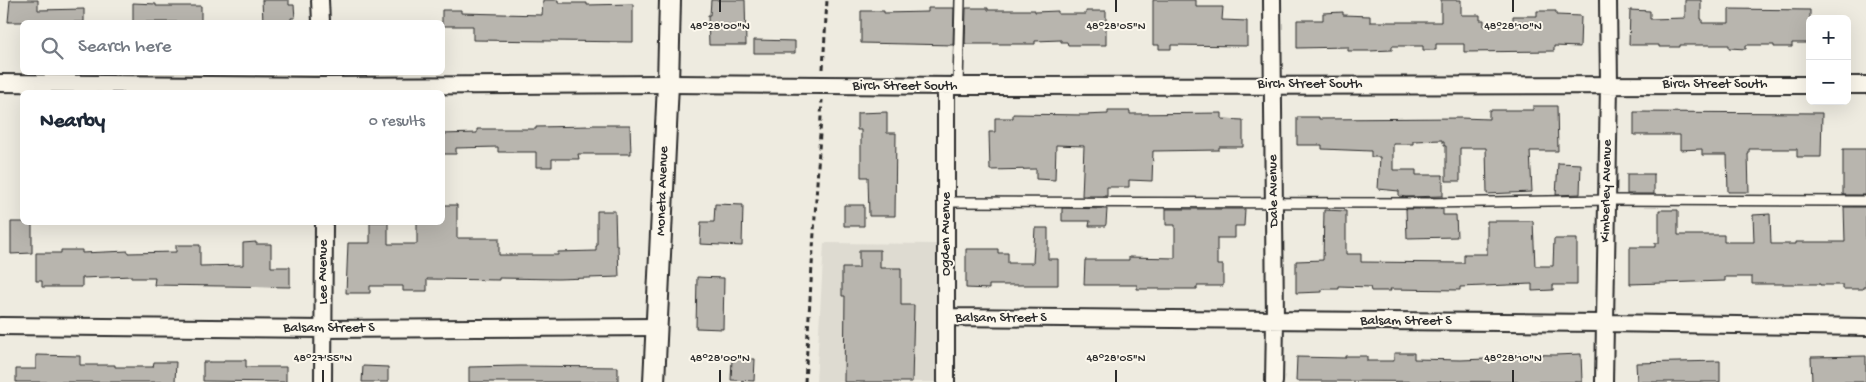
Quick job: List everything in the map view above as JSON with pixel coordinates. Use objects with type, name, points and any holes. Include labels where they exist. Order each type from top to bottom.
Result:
[{"type":"street","points":[[320,0],[321,20]]},
{"type":"street","name":"Moneta Avenue","points":[[654,382],[668,84],[670,0]]},
{"type":"street","name":"Dale Avenue","points":[[1272,0],[1274,382]]},
{"type":"street","name":"Kimberley Avenue","points":[[1604,382],[1608,200],[1608,0]]},
{"type":"street","name":"Birch Street South","points":[[0,83],[952,86],[1272,84],[1806,85]]},
{"type":"street","points":[[1851,85],[1866,85]]},
{"type":"street","name":"Ogden Avenue","points":[[946,382],[946,202],[952,86]]},
{"type":"street","name":"Lee Avenue","points":[[324,225],[324,382]]},
{"type":"street","name":"Balsam Street S","points":[[946,318],[1866,326]]},
{"type":"street","name":"Balsam Street S","points":[[0,326],[323,329],[657,327]]},
{"type":"lane","points":[[952,86],[960,0]]},
{"type":"lane","points":[[946,202],[1428,203],[1608,200],[1866,201]]},
{"type":"path","points":[[806,382],[827,0]]},
{"type":"shaded area","points":[[824,243],[940,244],[938,382],[816,382]]},
{"type":"building","points":[[10,0],[38,0],[38,10],[84,9],[84,20],[20,20],[20,22],[8,22]]},
{"type":"building","points":[[262,0],[289,0],[289,5],[294,5],[295,18],[291,18],[291,20],[263,20]]},
{"type":"building","points":[[543,0],[558,0],[558,3],[587,3],[587,5],[633,4],[633,42],[473,40],[473,26],[445,26],[445,20],[442,20],[442,10],[461,10],[461,13],[542,15]]},
{"type":"building","points":[[711,0],[745,0],[746,45],[709,45],[708,15],[710,15]]},
{"type":"building","points":[[1153,0],[1196,0],[1196,7],[1223,7],[1222,20],[1247,21],[1247,46],[1171,45],[1171,49],[1159,49],[1159,45],[1153,45]]},
{"type":"building","points":[[1441,0],[1461,0],[1461,15],[1480,15],[1480,20],[1484,20],[1484,26],[1513,26],[1513,16],[1537,16],[1537,11],[1556,11],[1556,15],[1581,16],[1580,47],[1554,46],[1554,51],[1464,52],[1464,44],[1436,44],[1436,50],[1423,50],[1423,46],[1392,46],[1392,50],[1370,51],[1348,51],[1348,47],[1297,48],[1297,20],[1323,20],[1323,13],[1343,12],[1343,15],[1370,16],[1370,22],[1441,22]]},
{"type":"building","points":[[1685,0],[1701,0],[1702,23],[1729,23],[1729,9],[1810,10],[1810,15],[1806,15],[1806,43],[1792,43],[1792,47],[1746,45],[1746,49],[1729,48],[1729,45],[1659,47],[1659,45],[1629,45],[1630,10],[1650,11],[1650,19],[1685,18]]},
{"type":"building","points":[[133,3],[156,4],[156,6],[201,6],[201,20],[133,20]]},
{"type":"building","points":[[928,8],[954,8],[953,45],[861,43],[861,11],[884,11],[884,13],[928,12]]},
{"type":"building","points":[[966,8],[1035,10],[1035,12],[1058,11],[1058,14],[1086,14],[1086,11],[1106,11],[1106,45],[1068,45],[1067,42],[1061,42],[1061,40],[1035,41],[1035,44],[965,44]]},
{"type":"building","points":[[754,40],[795,41],[795,53],[754,53]]},
{"type":"building","points":[[1533,106],[1557,106],[1558,151],[1530,151],[1532,192],[1487,194],[1486,148],[1460,148],[1460,181],[1446,181],[1446,146],[1444,146],[1442,140],[1413,141],[1413,144],[1393,144],[1393,170],[1416,170],[1416,175],[1443,175],[1443,196],[1406,197],[1399,196],[1399,191],[1378,189],[1380,157],[1371,157],[1371,151],[1322,149],[1322,145],[1297,145],[1297,117],[1319,117],[1319,119],[1489,119],[1489,110],[1533,110]]},
{"type":"building","points":[[1108,111],[1130,111],[1130,114],[1222,113],[1222,119],[1243,120],[1243,147],[1219,147],[1219,150],[1153,151],[1152,181],[1129,180],[1129,187],[1107,187],[1107,196],[1082,196],[1084,146],[1056,145],[1055,180],[1036,179],[1036,169],[990,170],[989,132],[995,132],[995,118],[1013,118],[1013,114],[1108,114]]},
{"type":"building","points":[[887,112],[887,133],[896,133],[895,216],[869,216],[868,177],[861,177],[861,130],[857,130],[857,113]]},
{"type":"building","points":[[1634,112],[1822,113],[1821,157],[1797,157],[1797,149],[1749,149],[1749,192],[1728,192],[1727,155],[1702,155],[1702,149],[1680,150],[1680,135],[1634,135]]},
{"type":"building","points":[[630,125],[631,154],[578,154],[579,159],[552,159],[552,167],[536,167],[536,152],[498,152],[498,147],[456,148],[456,154],[445,154],[445,134],[477,133],[477,129],[536,129],[536,127]]},
{"type":"building","points":[[1843,149],[1866,149],[1866,195],[1843,195]]},
{"type":"building","points":[[1558,163],[1581,164],[1580,194],[1556,195]]},
{"type":"building","points":[[1627,174],[1654,174],[1654,194],[1627,194]]},
{"type":"building","points":[[715,204],[743,205],[742,246],[700,244],[701,222],[714,222]]},
{"type":"building","points":[[445,205],[457,205],[457,238],[499,238],[499,255],[558,255],[558,252],[596,251],[597,211],[615,211],[619,277],[499,278],[499,280],[427,279],[427,291],[403,291],[403,286],[370,286],[370,293],[346,293],[348,243],[370,243],[370,225],[388,225],[388,244],[417,244],[417,225],[445,225]]},
{"type":"building","points":[[844,205],[864,205],[864,226],[844,226]]},
{"type":"building","points":[[1844,207],[1866,207],[1866,287],[1863,287],[1863,289],[1843,289],[1843,285],[1752,284],[1752,277],[1725,277],[1725,281],[1630,284],[1630,247],[1655,247],[1655,243],[1659,243],[1659,210],[1678,210],[1678,235],[1724,235],[1724,242],[1754,242],[1753,215],[1770,214],[1771,244],[1796,244],[1796,242],[1845,242]]},
{"type":"building","points":[[1062,208],[1107,209],[1106,224],[1105,226],[1089,226],[1090,221],[1062,221]]},
{"type":"building","points":[[1166,209],[1245,209],[1244,226],[1235,226],[1235,238],[1217,238],[1217,265],[1223,265],[1223,286],[1197,286],[1197,289],[1137,289],[1137,285],[1084,285],[1085,260],[1129,260],[1129,257],[1175,258],[1175,225],[1166,225]]},
{"type":"building","points":[[1406,209],[1443,209],[1443,215],[1456,215],[1457,237],[1407,238]]},
{"type":"building","points":[[1324,210],[1346,211],[1346,254],[1361,254],[1361,262],[1464,263],[1464,254],[1487,254],[1487,221],[1533,221],[1535,266],[1553,266],[1554,239],[1577,239],[1577,285],[1553,285],[1553,290],[1532,291],[1532,284],[1460,287],[1460,290],[1390,289],[1391,291],[1371,291],[1370,287],[1339,286],[1339,289],[1322,289],[1322,292],[1296,293],[1296,261],[1323,260]]},
{"type":"building","points":[[11,222],[20,222],[20,225],[32,225],[32,253],[11,254]]},
{"type":"building","points":[[1035,228],[1048,228],[1048,259],[1058,259],[1058,285],[989,285],[989,289],[966,288],[966,249],[998,249],[998,253],[1008,253],[1008,263],[1033,263]]},
{"type":"building","points":[[256,242],[256,244],[271,244],[271,267],[290,267],[290,287],[154,285],[155,278],[132,278],[132,276],[82,278],[82,287],[42,287],[42,281],[36,281],[36,253],[61,253],[61,250],[82,250],[82,253],[128,251],[128,253],[176,252],[176,245],[200,245],[200,266],[243,265],[243,243]]},
{"type":"building","points":[[859,250],[880,250],[880,268],[901,268],[901,305],[914,305],[912,382],[844,382],[845,296],[842,296],[842,268],[859,268]]},
{"type":"building","points":[[697,277],[724,278],[723,329],[696,328]]},
{"type":"building","points":[[1394,353],[1414,353],[1414,359],[1461,360],[1510,358],[1510,354],[1581,354],[1582,382],[1296,381],[1297,357],[1345,358],[1345,356],[1367,356],[1367,361],[1394,361]]},
{"type":"building","points":[[36,355],[80,356],[80,365],[115,365],[115,367],[153,367],[154,362],[176,362],[175,382],[16,382],[16,369],[36,369]]},
{"type":"building","points":[[1866,356],[1866,382],[1812,382],[1811,357]]},
{"type":"building","points":[[732,359],[755,359],[754,381],[731,380]]},
{"type":"building","points":[[224,360],[246,360],[246,367],[286,367],[286,382],[203,381],[203,362],[224,362]]},
{"type":"building","points":[[1720,361],[1720,382],[1637,382],[1636,363]]},
{"type":"building","points":[[363,366],[388,367],[388,382],[362,382]]},
{"type":"building","points":[[469,367],[618,367],[618,382],[469,382]]}]
